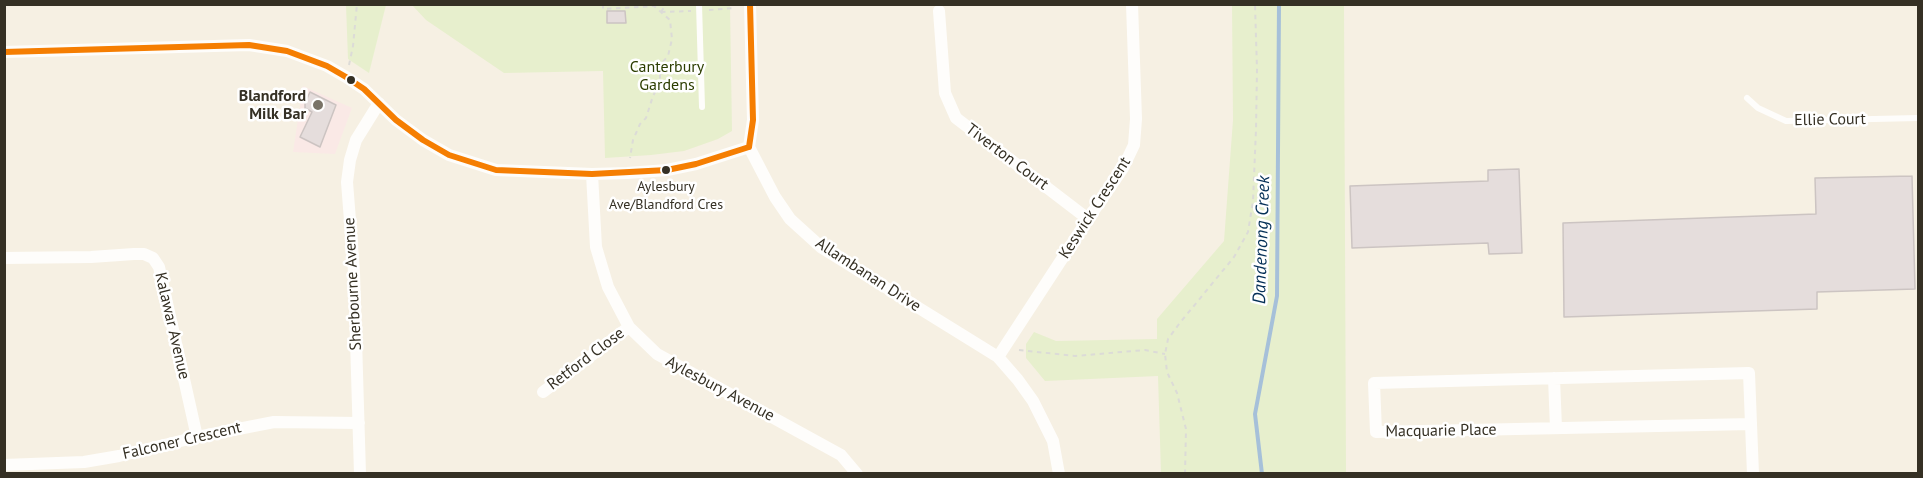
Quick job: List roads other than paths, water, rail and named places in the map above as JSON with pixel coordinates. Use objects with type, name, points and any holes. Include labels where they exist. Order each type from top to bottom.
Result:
[{"type":"street","points":[[4,52],[249,45],[297,54],[327,66],[346,77],[364,89],[396,120],[423,140],[449,155],[475,165],[513,171],[627,173],[668,170],[696,164],[748,147],[753,120],[750,4]]},
{"type":"street","name":"Keswick Crescent","points":[[998,357],[1123,168],[1134,145],[1136,119],[1132,4]]},
{"type":"street","name":"Tiverton Court","points":[[939,11],[945,93],[956,118],[1088,219]]},
{"type":"street","name":"Sherbourne Avenue","points":[[360,474],[354,272],[347,182],[356,140],[379,103]]},
{"type":"street","name":"Allambanan Drive","points":[[748,147],[775,197],[790,219],[807,236],[822,248],[998,357],[1033,401],[1053,441],[1059,474]]},
{"type":"street","name":"Aylesbury Avenue","points":[[592,174],[596,247],[608,287],[629,327],[657,354],[841,455],[857,474]]},
{"type":"street","name":"Kalawar Avenue","points":[[4,258],[134,254],[144,254],[153,258],[159,267],[197,436]]},
{"type":"street","name":"Retford Close","points":[[543,392],[629,327]]},
{"type":"street","name":"Macquarie Place","points":[[1751,424],[1376,432],[1374,383],[1749,373],[1753,474]]},
{"type":"street","points":[[1554,378],[1556,428]]},
{"type":"street","name":"Falconer Crescent","points":[[4,465],[84,462],[119,456],[197,436],[274,422],[359,423]]},
{"type":"lane","points":[[699,4],[702,107]]},
{"type":"lane","name":"Ellie Court","points":[[1748,98],[1758,108],[1786,121],[1918,118]]},
{"type":"waterway","name":"Dandenong Creek","points":[[1262,474],[1255,414],[1277,296],[1279,4]]},
{"type":"place","name":"Blandford Milk Bar","points":[[318,105]]},
{"type":"place","name":"Aylesbury Ave/Blandford Cres","points":[[666,170]]},
{"type":"park label","name":"Canterbury Gardens","points":[[667,76]]}]
